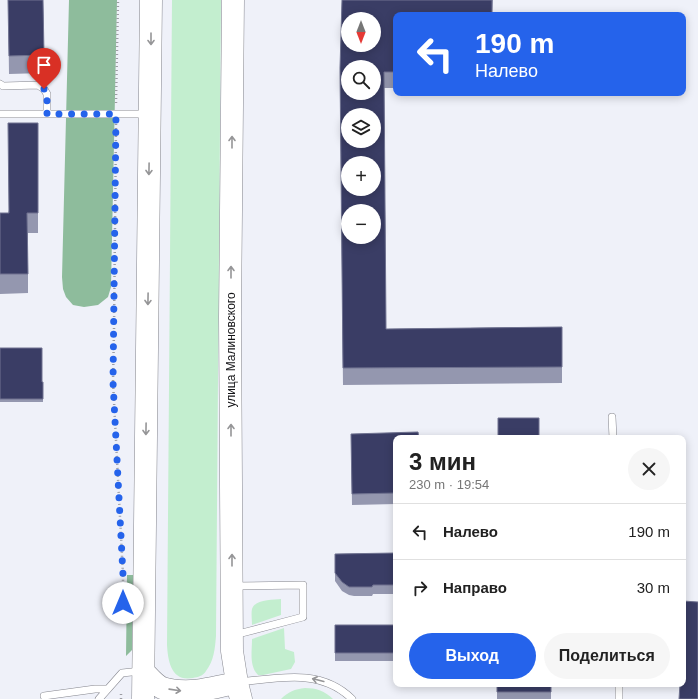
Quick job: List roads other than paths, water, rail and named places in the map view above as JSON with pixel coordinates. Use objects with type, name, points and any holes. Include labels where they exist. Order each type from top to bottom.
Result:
[{"type":"highway","points":[[143,699],[151,0]]},
{"type":"highway","name":"улица Малиновского","points":[[233,0],[230,317],[232,651],[239,691]]},
{"type":"highway","points":[[143,671],[152,681],[163,688],[177,691],[191,692],[210,689],[239,691]]},
{"type":"lane","points":[[0,84],[2,86],[38,85],[44,89],[47,94],[47,114]]},
{"type":"lane","points":[[0,114],[150,114]]},
{"type":"lane","points":[[612,417],[613,435]]},
{"type":"lane","points":[[232,586],[303,585],[303,617],[232,636]]},
{"type":"lane","points":[[99,699],[122,673],[143,671]]},
{"type":"lane","points":[[239,691],[278,678],[306,677],[321,680],[334,685],[352,699]]},
{"type":"lane","points":[[619,687],[619,699]]},
{"type":"lane","points":[[44,696],[95,689],[107,689]]}]
